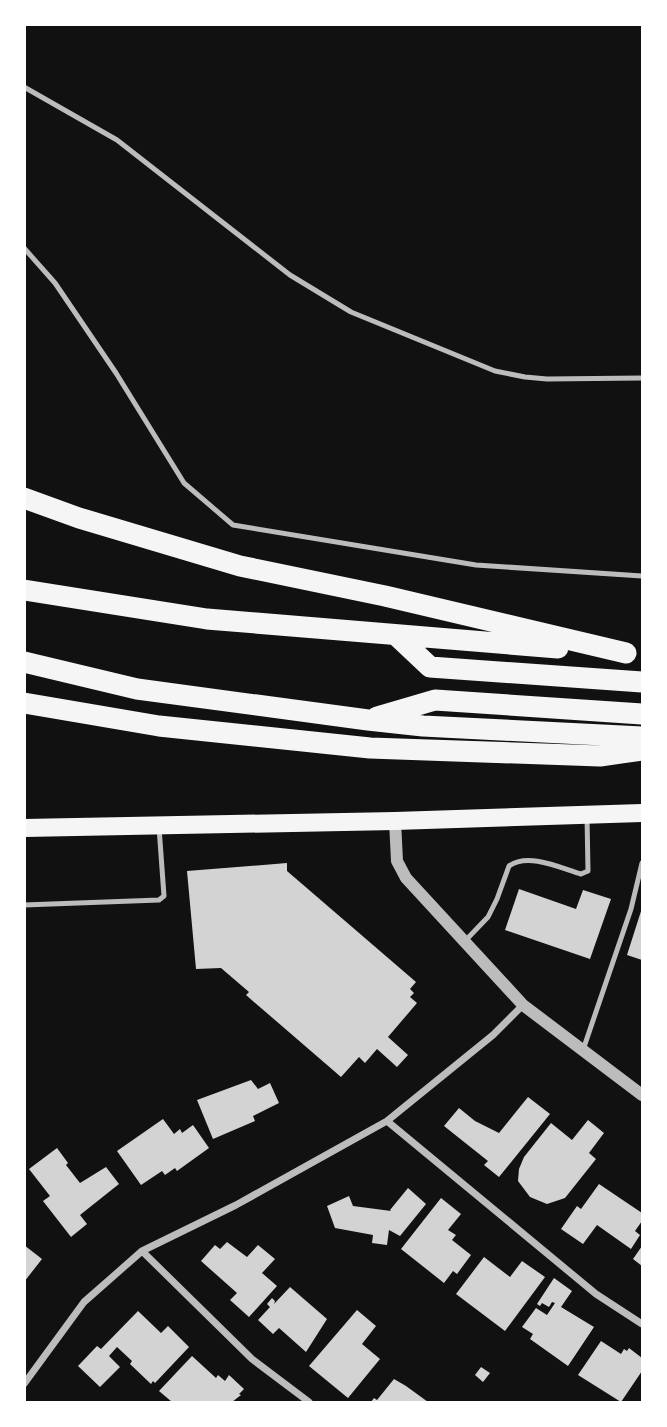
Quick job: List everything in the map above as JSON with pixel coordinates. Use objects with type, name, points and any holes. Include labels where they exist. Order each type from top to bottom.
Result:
[{"type":"highway","points":[[24,498],[79,518],[240,566],[634,653]]},
{"type":"highway","points":[[24,590],[206,619],[634,653]]},
{"type":"highway","points":[[396,635],[430,667],[642,682]]},
{"type":"highway","points":[[24,662],[138,689],[368,720],[423,726],[642,737]]},
{"type":"highway","points":[[368,720],[435,700],[642,713]]},
{"type":"highway","points":[[24,703],[159,726],[370,748],[600,757],[642,750]]},
{"type":"main road","points":[[24,828],[642,813]]},
{"type":"street","points":[[395,821],[397,861],[406,878],[523,1005],[642,1095]]},
{"type":"street","points":[[24,1384],[84,1302],[142,1251],[236,1205],[387,1121],[493,1035],[523,1005]]},
{"type":"street","points":[[387,1121],[596,1294],[642,1325]]},
{"type":"street","points":[[142,1251],[252,1359],[309,1402]]},
{"type":"lane","points":[[24,86],[117,140],[290,275],[351,312],[495,371],[547,379],[642,378]]},
{"type":"lane","points":[[24,248],[55,283],[102,352],[184,483],[233,525],[476,565],[642,576]]},
{"type":"lane","points":[[464,942],[488,917],[509,866],[513,863],[532,860],[582,874],[588,871],[587,815]]},
{"type":"lane","points":[[24,905],[159,900],[164,896],[159,824]]},
{"type":"lane","points":[[583,1051],[631,909],[642,863]]},
{"type":"building","points":[[287,863],[287,871],[416,982],[410,989],[414,993],[410,997],[417,1003],[388,1037],[408,1055],[397,1067],[377,1049],[365,1063],[359,1057],[341,1077],[246,995],[249,992],[221,968],[196,969],[187,871]]},
{"type":"building","points":[[519,889],[576,909],[583,890],[611,899],[590,959],[505,930]]},
{"type":"building","points":[[642,908],[642,960],[627,955]]},
{"type":"building","points":[[251,1080],[258,1089],[270,1083],[279,1103],[253,1116],[255,1121],[213,1139],[197,1100]]},
{"type":"building","points":[[528,1097],[550,1114],[499,1177],[484,1165],[488,1161],[444,1126],[459,1108],[475,1121],[499,1133]]},
{"type":"building","points":[[163,1119],[174,1134],[180,1129],[182,1133],[193,1125],[209,1148],[177,1171],[175,1168],[165,1175],[162,1171],[141,1185],[117,1151]]},
{"type":"building","points":[[588,1120],[604,1133],[589,1153],[596,1159],[565,1198],[547,1204],[530,1197],[518,1181],[524,1157],[551,1123],[572,1140]]},
{"type":"building","points":[[57,1148],[80,1183],[106,1167],[119,1184],[80,1215],[87,1224],[71,1237],[43,1201],[50,1196],[29,1169]]},
{"type":"building","points":[[599,1184],[642,1213],[642,1221],[635,1231],[640,1235],[631,1249],[597,1225],[583,1244],[561,1229],[577,1206],[581,1209]]},
{"type":"building","points":[[408,1188],[426,1204],[400,1236],[389,1230],[387,1245],[372,1243],[373,1235],[335,1228],[327,1206],[349,1196],[353,1206],[391,1211]]},
{"type":"building","points":[[441,1198],[461,1214],[448,1230],[456,1235],[452,1240],[471,1255],[457,1274],[453,1271],[444,1283],[401,1249]]},
{"type":"building","points":[[227,1242],[247,1257],[258,1245],[275,1259],[262,1273],[277,1286],[249,1317],[230,1300],[237,1293],[201,1261],[215,1245],[220,1249]]},
{"type":"building","points":[[24,1245],[42,1259],[24,1282]]},
{"type":"building","points":[[642,1246],[642,1266],[633,1259]]},
{"type":"building","points":[[484,1257],[510,1277],[522,1261],[545,1277],[505,1331],[456,1294]]},
{"type":"building","points":[[554,1278],[572,1291],[561,1307],[594,1327],[568,1366],[530,1339],[533,1334],[522,1327],[536,1308],[547,1315],[555,1303],[552,1302],[549,1307],[542,1303],[540,1306],[537,1304]]},
{"type":"building","points":[[290,1287],[327,1319],[306,1352],[279,1328],[273,1334],[258,1320],[270,1307],[267,1304],[272,1298],[274,1304]]},
{"type":"building","points":[[357,1310],[376,1326],[362,1344],[380,1359],[348,1398],[309,1366]]},
{"type":"building","points":[[138,1311],[161,1333],[168,1326],[189,1347],[151,1384],[117,1347],[109,1356],[120,1367],[100,1387],[78,1366],[97,1346],[101,1349]]},
{"type":"building","points":[[601,1341],[621,1354],[624,1349],[627,1351],[629,1348],[642,1358],[642,1371],[621,1402],[578,1375]]},
{"type":"building","points":[[192,1356],[216,1378],[218,1375],[225,1381],[229,1375],[244,1389],[239,1394],[241,1395],[232,1402],[172,1402],[159,1391]]},
{"type":"building","points":[[481,1367],[490,1373],[483,1382],[475,1375]]},
{"type":"building","points":[[394,1379],[428,1402],[371,1402],[374,1398],[377,1400]]}]
